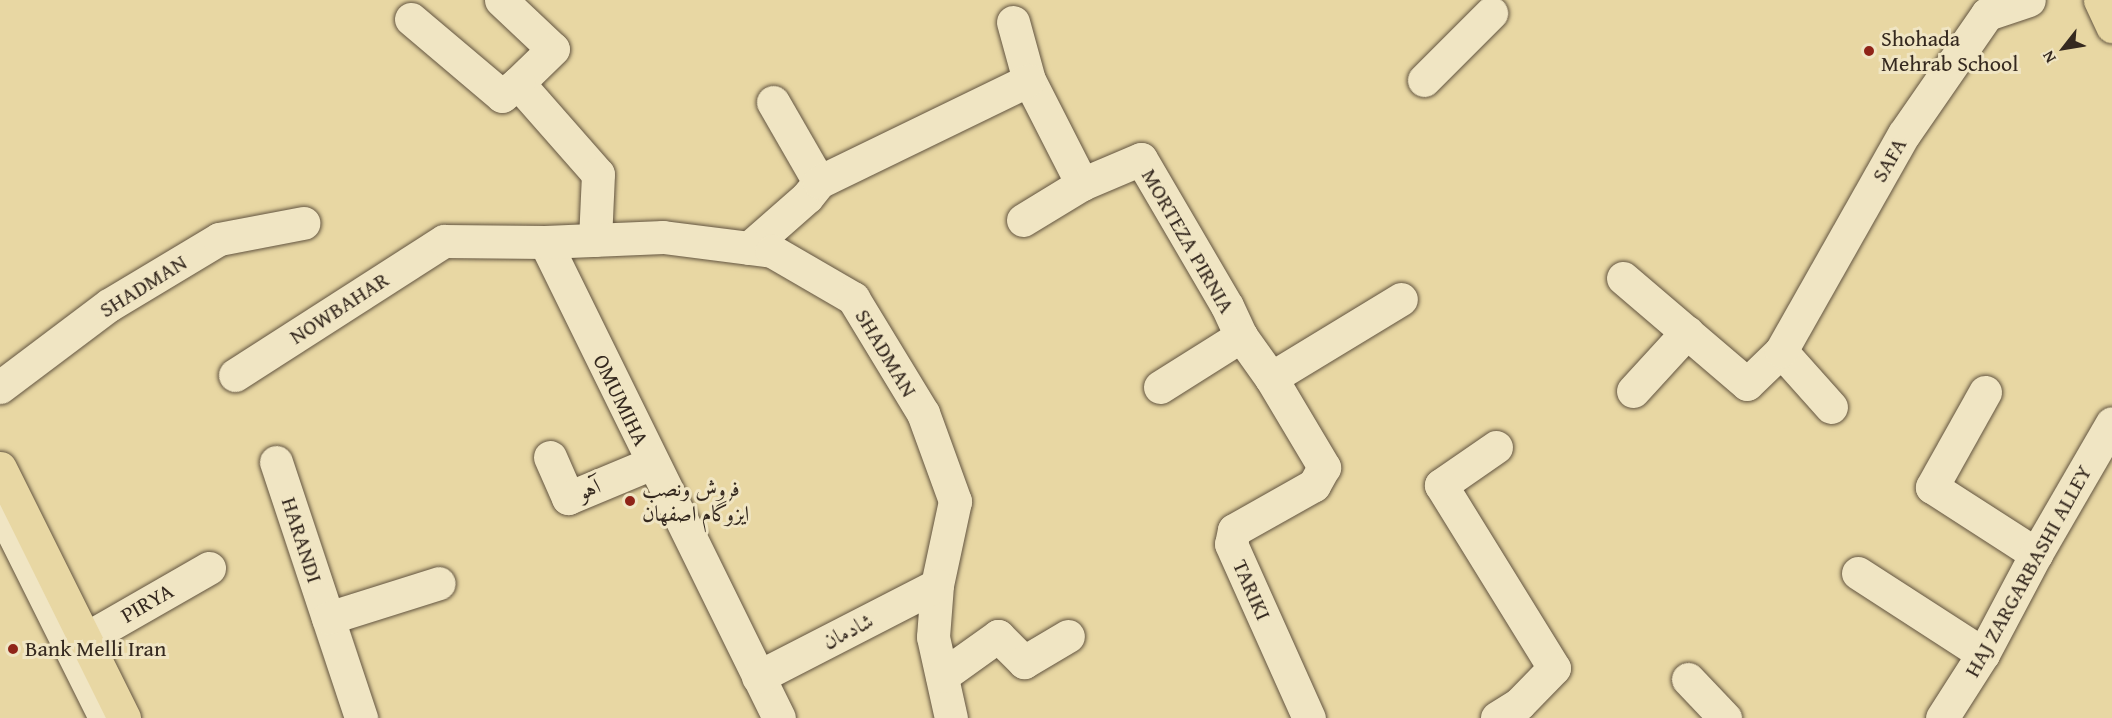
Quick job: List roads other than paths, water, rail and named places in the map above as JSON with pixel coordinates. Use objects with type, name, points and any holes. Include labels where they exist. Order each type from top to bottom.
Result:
[{"type":"main road","points":[[2100,0],[2112,26]]},
{"type":"main road","points":[[0,468],[124,718]]},
{"type":"street","points":[[411,19],[502,96],[553,49],[501,0]]},
{"type":"street","name":"SAFA","points":[[1687,333],[1747,384],[1781,351],[1904,134],[1987,14],[2029,0]]},
{"type":"street","points":[[1424,80],[1494,4]]},
{"type":"street","points":[[1013,22],[1029,80],[1082,184],[1023,220]]},
{"type":"street","points":[[749,249],[807,197],[819,182],[1029,80]]},
{"type":"street","points":[[518,83],[598,174],[595,240]]},
{"type":"street","points":[[773,102],[819,182]]},
{"type":"street","name":"MORTEZA PIRNIA","points":[[1082,184],[1142,159],[1227,306],[1241,336],[1271,378],[1324,467]]},
{"type":"street","name":"SHADMAN","points":[[0,387],[109,304],[219,239],[303,223]]},
{"type":"street","name":"SHADMAN","points":[[444,242],[545,242],[663,237],[772,251],[853,298],[923,413],[955,501],[937,585],[933,637],[951,718]]},
{"type":"street","name":"NOWBAHAR","points":[[235,375],[444,242]]},
{"type":"street","name":"OMUMIHA","points":[[545,242],[779,718]]},
{"type":"street","points":[[1623,278],[1687,333],[1633,391]]},
{"type":"street","points":[[1271,378],[1401,299]]},
{"type":"street","points":[[1160,387],[1241,336]]},
{"type":"street","points":[[1781,351],[1831,408]]},
{"type":"street","points":[[1985,392],[1932,487],[2036,554]]},
{"type":"street","name":"HAJ ZARGARBASHI ALLEY","points":[[1942,718],[1983,654],[2036,554],[2112,423]]},
{"type":"street","points":[[1496,447],[1441,485],[1554,668],[1515,713]]},
{"type":"street","name":"آهو","points":[[550,457],[568,498],[652,463]]},
{"type":"street","name":"HARANDI","points":[[276,462],[362,718]]},
{"type":"street","name":"TARIKI","points":[[1309,718],[1231,544],[1234,530],[1314,485],[1324,467]]},
{"type":"street","points":[[0,507],[105,718]]},
{"type":"street","name":"PIRYA","points":[[85,639],[209,568]]},
{"type":"street","points":[[1858,573],[1983,654]]},
{"type":"street","points":[[328,618],[439,583]]},
{"type":"street","name":"شادمان","points":[[758,677],[937,585]]},
{"type":"street","points":[[942,676],[998,636],[1024,662],[1068,636]]},
{"type":"street","points":[[1688,678],[1725,718]]},
{"type":"place","name":"Shohada Mehrab School","points":[[1869,51]]},
{"type":"place","name":"فروش ونصب ایزوگام اصفهان","points":[[630,501]]},
{"type":"place","name":"Bank Melli Iran","points":[[13,649]]}]
